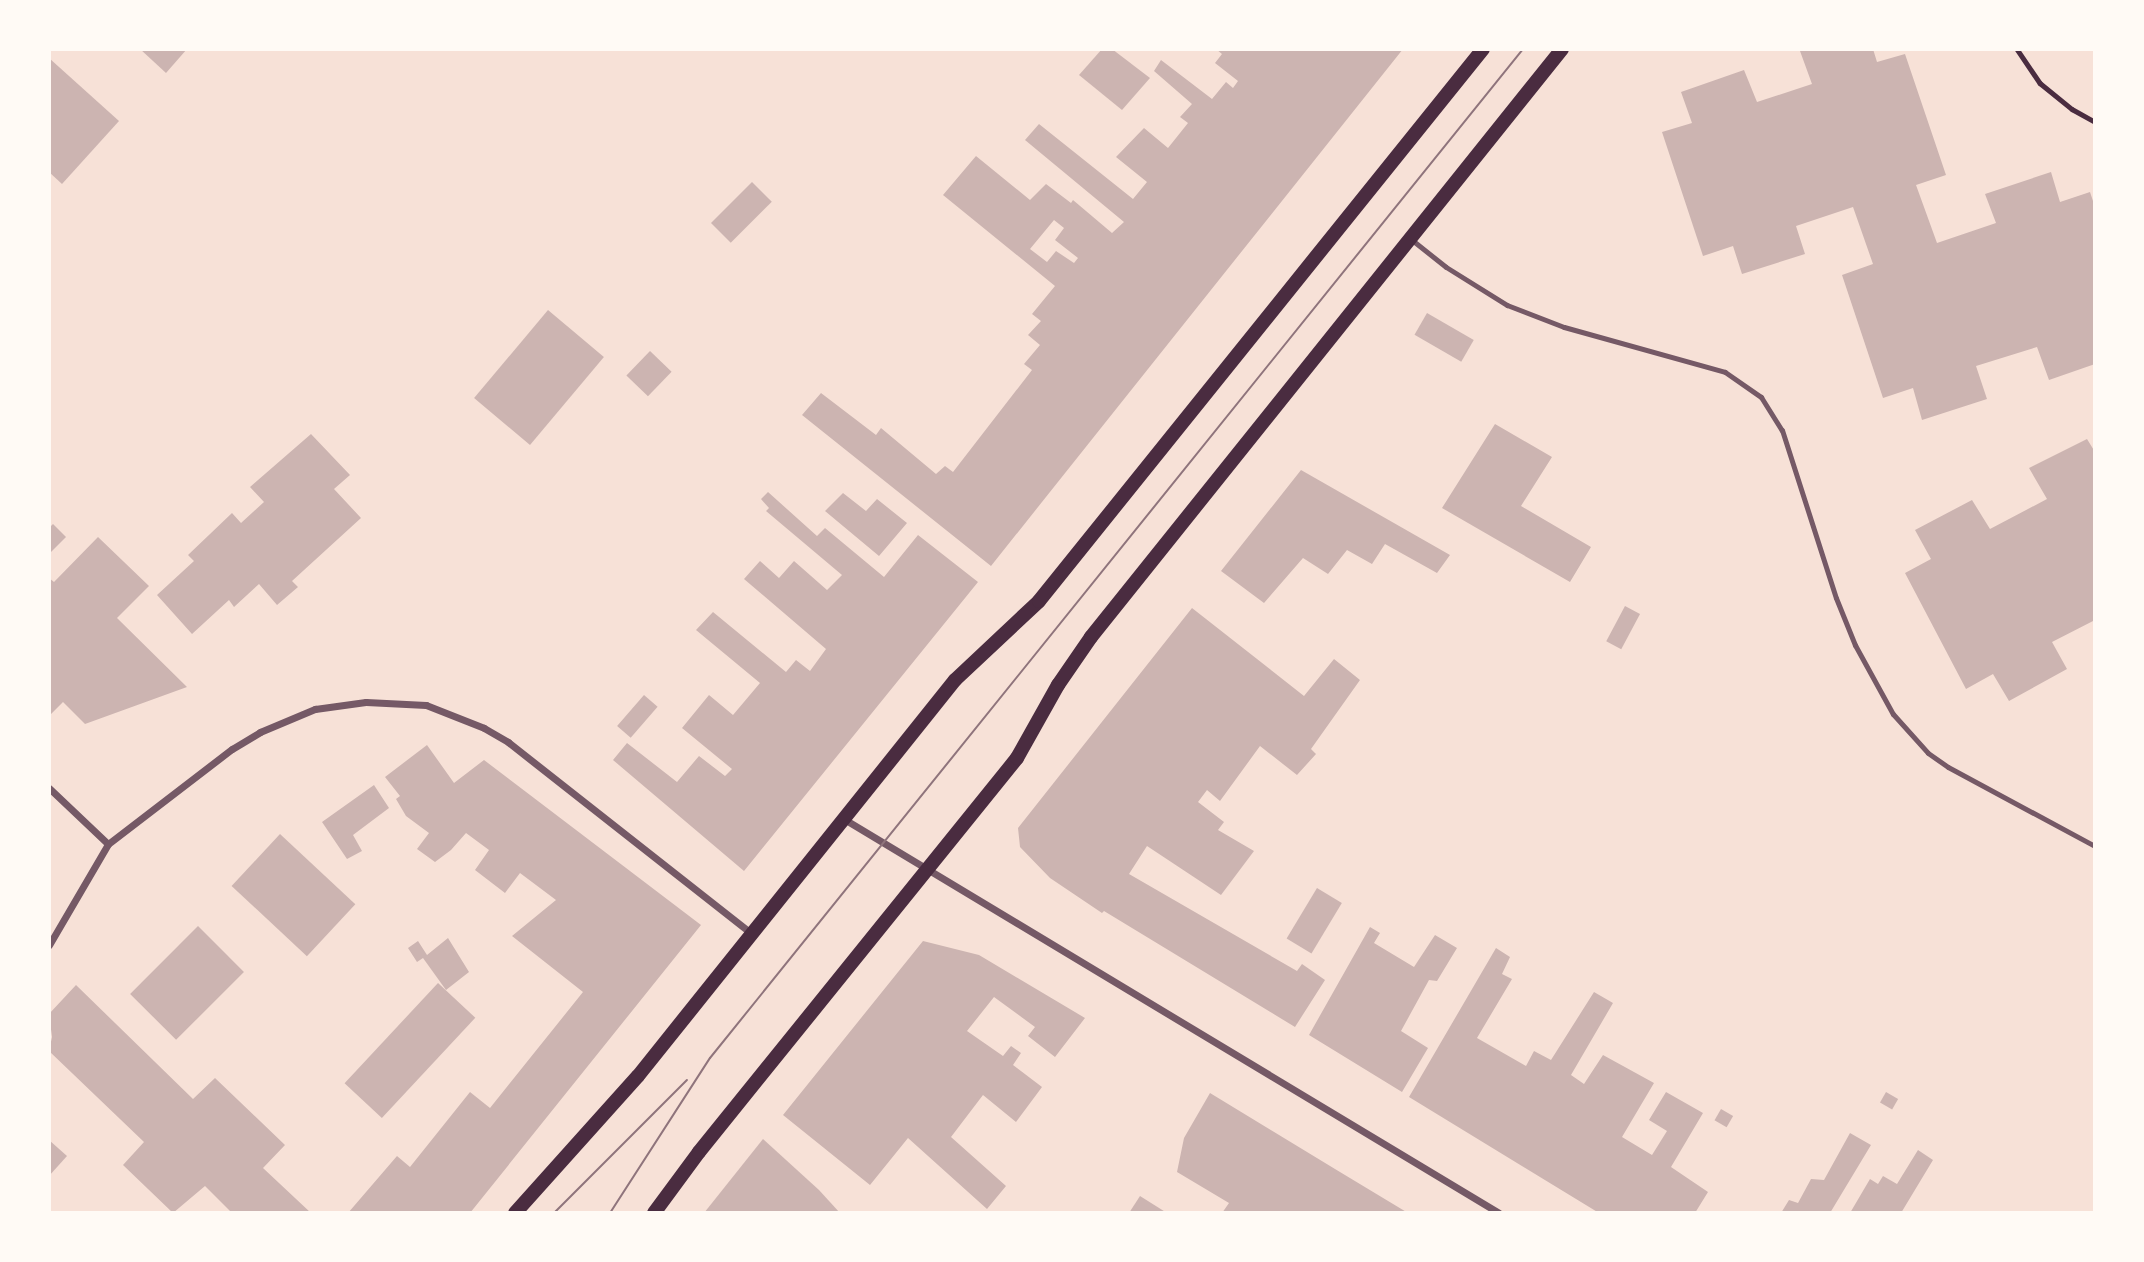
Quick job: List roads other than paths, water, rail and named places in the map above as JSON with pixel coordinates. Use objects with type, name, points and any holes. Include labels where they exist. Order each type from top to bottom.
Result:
[{"type":"main road","points":[[515,1213],[638,1076],[955,680],[1039,601],[1483,49]]},
{"type":"main road","points":[[654,1213],[707,1142],[1017,758],[1078,654],[1562,49]]},
{"type":"street","points":[[49,945],[108,844],[232,749],[286,719],[315,709],[366,702],[426,705],[465,719],[508,742],[751,933]]},
{"type":"street","points":[[49,788],[108,844]]},
{"type":"street","points":[[844,818],[1499,1213]]},
{"type":"lane","points":[[1410,239],[1446,267],[1507,305],[1577,330],[1706,365],[1742,382],[1761,397],[1782,430],[1836,598],[1855,645],[1886,704],[1928,753],[1973,782],[2095,846]]},
{"type":"tram line","points":[[610,1213],[710,1058],[1523,49]]},
{"type":"tram line","points":[[554,1213],[687,1080]]}]
